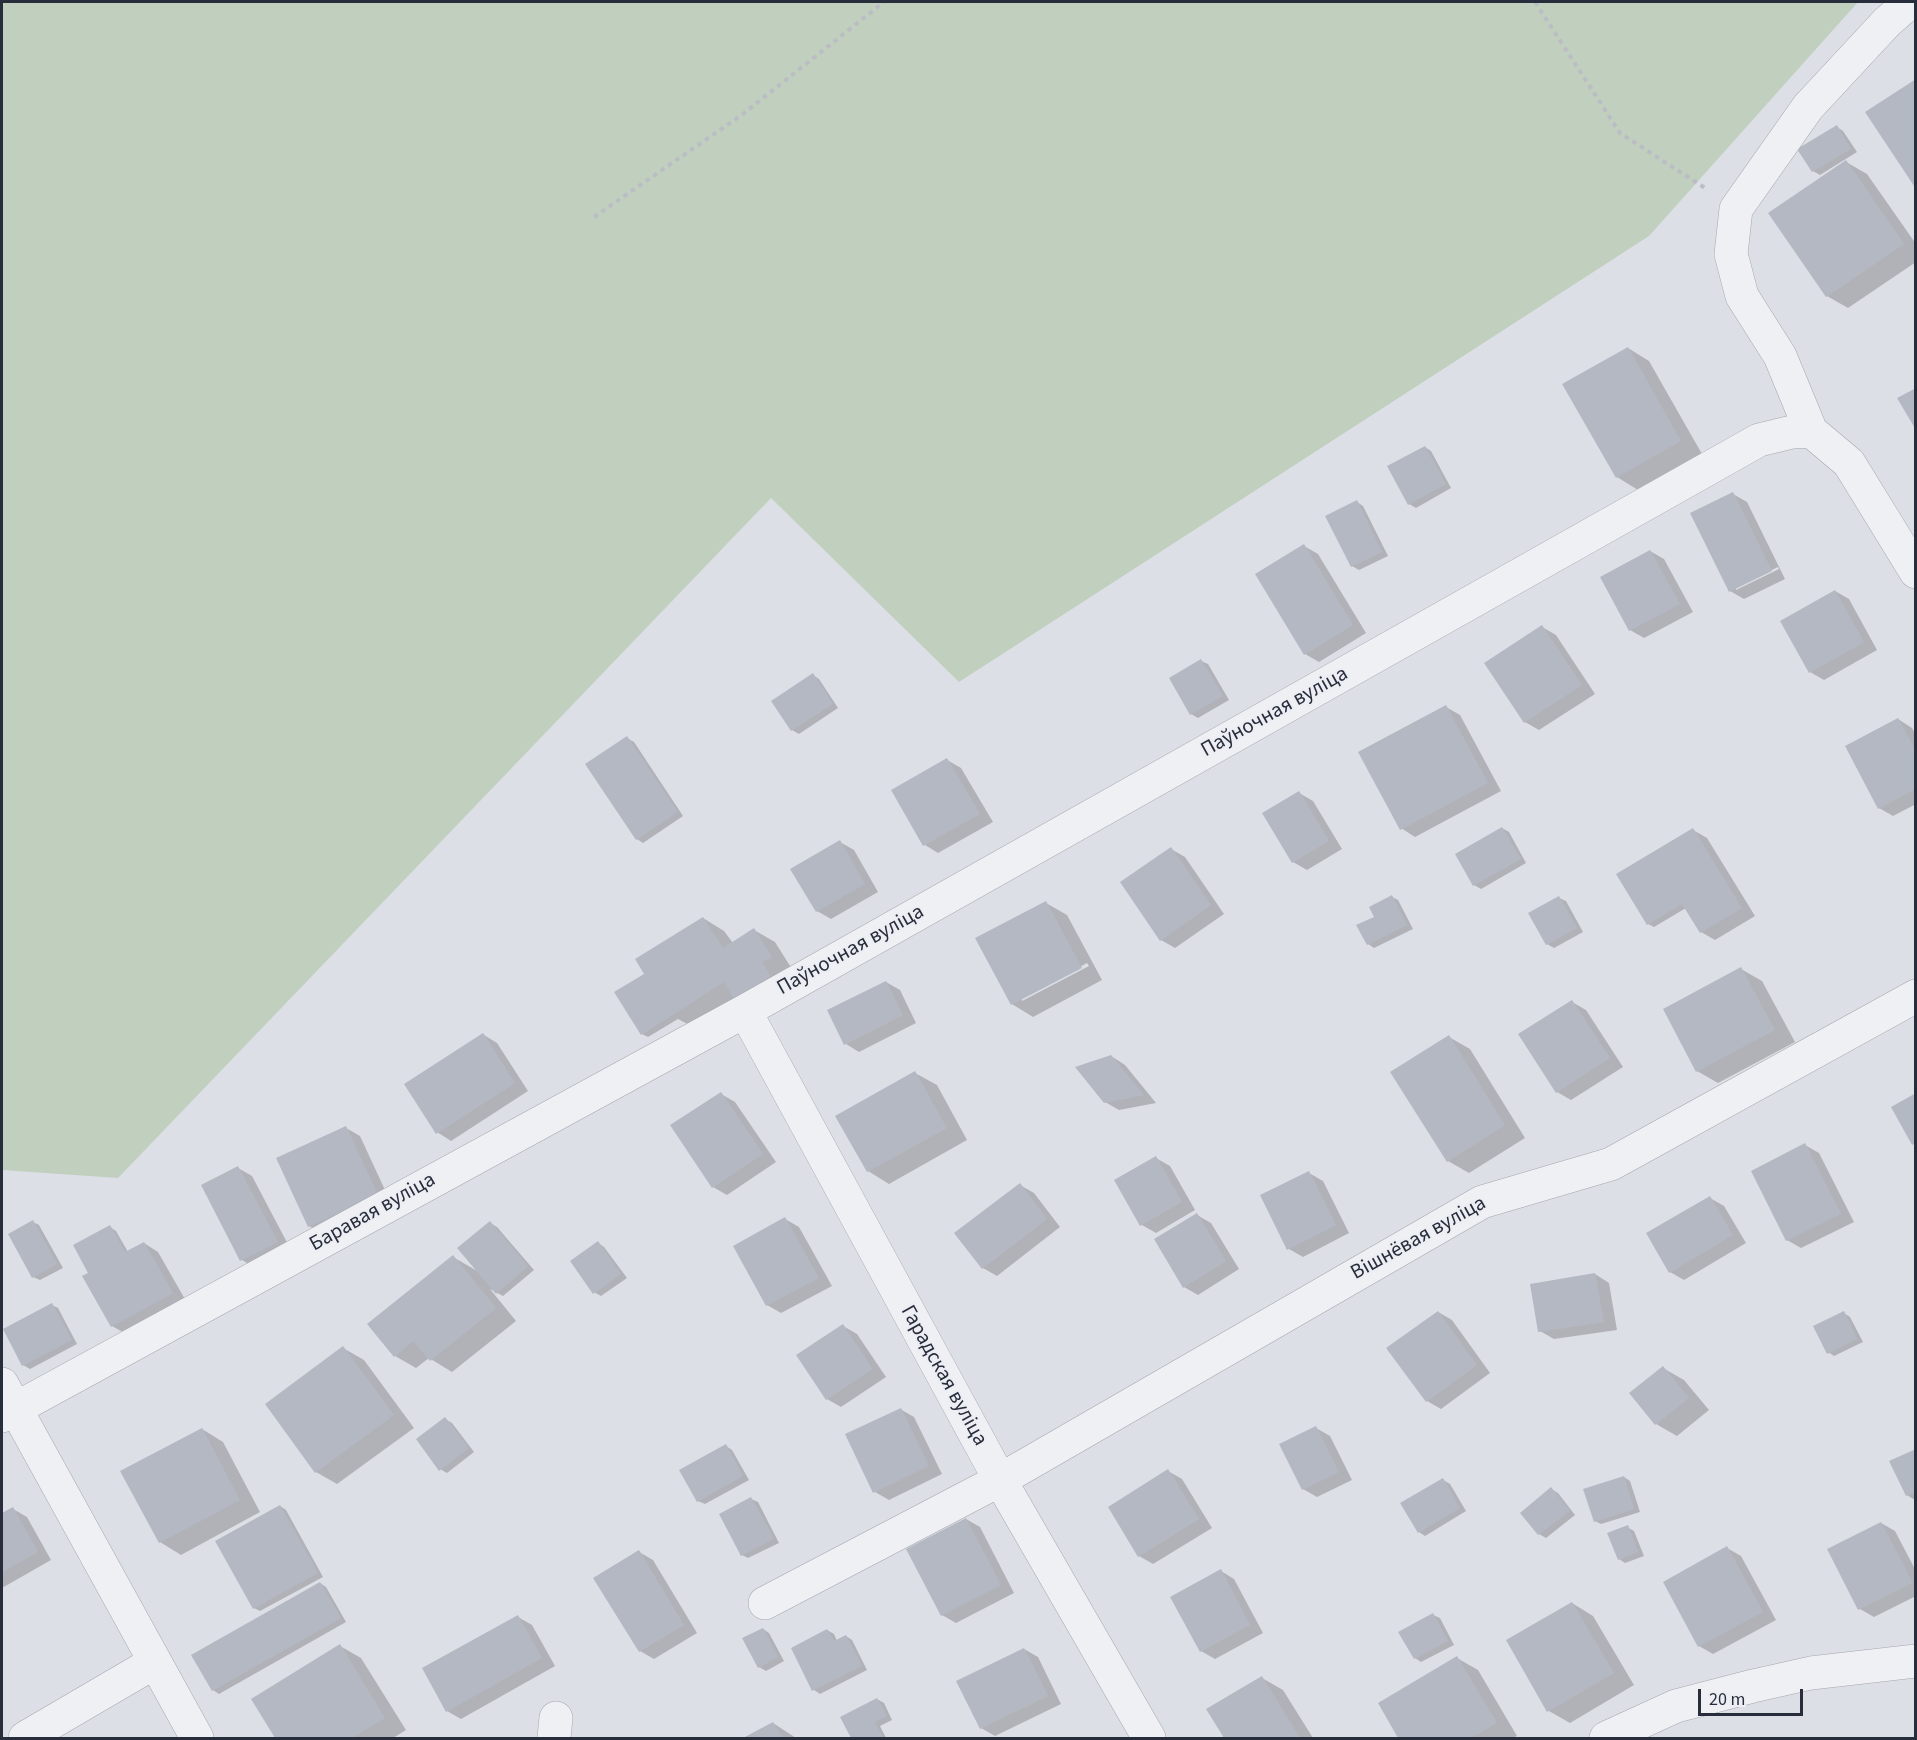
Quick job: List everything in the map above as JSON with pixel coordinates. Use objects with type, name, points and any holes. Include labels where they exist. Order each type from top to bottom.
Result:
[{"type":"street","points":[[1910,2],[1887,22],[1808,107],[1736,208],[1731,254],[1742,296],[1780,356],[1811,431],[1849,463],[1916,572]]},
{"type":"street","name":"Паўночная вуліца","points":[[744,1011],[1759,440],[1792,432],[1811,431]]},
{"type":"street","name":"Вішнёвая вуліца","points":[[765,1604],[1000,1480],[1482,1202],[1611,1164],[1916,996]]},
{"type":"street","name":"Баравая вуліца","points":[[5,1403],[744,1011]]},
{"type":"street","name":"Гарадская вуліца","points":[[744,1011],[1000,1480],[1149,1738]]},
{"type":"street","points":[[5,1403],[197,1738]]},
{"type":"street","points":[[1606,1738],[1676,1706],[1753,1686],[1811,1673],[1916,1661]]},
{"type":"street","points":[[25,1738],[155,1662]]},
{"type":"path","points":[[594,217],[743,114],[884,2]]},
{"type":"path","points":[[1535,2],[1620,133],[1736,208]]},
{"type":"green space","points":[[2,2],[1858,2],[1649,236],[959,682],[771,498],[118,1178],[2,1170]]},
{"type":"building","points":[[1916,79],[1916,189],[1865,112]]},
{"type":"building","points":[[1837,125],[1851,149],[1812,172],[1797,149]]},
{"type":"building","points":[[1846,160],[1904,244],[1826,297],[1768,213]]},
{"type":"building","points":[[1628,347],[1681,441],[1616,478],[1562,384]]},
{"type":"building","points":[[1916,388],[1916,430],[1897,398]]},
{"type":"building","points":[[1425,446],[1446,484],[1408,505],[1387,466]]},
{"type":"building","points":[[1733,492],[1772,571],[1729,592],[1690,513]]},
{"type":"building","points":[[1357,500],[1382,552],[1351,567],[1325,516]]},
{"type":"building","points":[[1304,544],[1353,625],[1304,655],[1255,574]]},
{"type":"building","points":[[1650,550],[1680,604],[1629,631],[1600,577]]},
{"type":"building","points":[[1835,590],[1864,642],[1809,673],[1780,621]]},
{"type":"building","points":[[1542,625],[1582,685],[1524,723],[1484,663]]},
{"type":"building","points":[[1201,659],[1223,696],[1190,715],[1169,678]]},
{"type":"building","points":[[813,673],[833,704],[791,731],[771,701]]},
{"type":"building","points":[[1446,705],[1488,783],[1400,830],[1358,752]]},
{"type":"building","points":[[1898,718],[1916,751],[1916,789],[1878,809],[1845,746]]},
{"type":"building","points":[[627,736],[678,812],[636,840],[585,764]]},
{"type":"building","points":[[947,758],[980,814],[923,846],[891,790]]},
{"type":"building","points":[[1299,791],[1329,841],[1292,863],[1262,813]]},
{"type":"building","points":[[1502,827],[1521,859],[1473,886],[1455,854]]},
{"type":"building","points":[[1693,828],[1742,908],[1700,933],[1682,904],[1647,925],[1616,874]]},
{"type":"building","points":[[840,840],[865,884],[816,912],[790,869]]},
{"type":"building","points":[[1171,847],[1211,905],[1160,941],[1120,882]]},
{"type":"building","points":[[1392,895],[1407,925],[1367,945],[1356,925],[1374,917],[1369,907]]},
{"type":"building","points":[[1559,896],[1577,928],[1546,945],[1528,913]]},
{"type":"building","points":[[1046,901],[1082,968],[1011,1005],[975,938]]},
{"type":"building","points":[[703,917],[723,948],[754,928],[772,957],[762,962],[771,976],[734,999],[724,982],[641,1035],[614,992],[644,974],[635,959]]},
{"type":"building","points":[[1741,967],[1775,1030],[1696,1072],[1663,1009]]},
{"type":"building","points":[[886,981],[903,1015],[844,1045],[827,1010]]},
{"type":"building","points":[[1572,1000],[1610,1058],[1556,1093],[1518,1034]]},
{"type":"building","points":[[483,1033],[515,1083],[436,1134],[404,1084]]},
{"type":"building","points":[[1449,1035],[1505,1125],[1447,1162],[1390,1072]]},
{"type":"building","points":[[1111,1055],[1144,1095],[1104,1103],[1075,1067]]},
{"type":"building","points":[[915,1071],[947,1128],[867,1172],[835,1116]]},
{"type":"building","points":[[721,1092],[763,1154],[712,1188],[670,1125]]},
{"type":"building","points":[[1916,1093],[1916,1143],[1912,1145],[1891,1107]]},
{"type":"building","points":[[346,1126],[378,1195],[308,1227],[276,1158]]},
{"type":"building","points":[[1805,1143],[1841,1214],[1786,1241],[1751,1171]]},
{"type":"building","points":[[1156,1156],[1182,1202],[1140,1226],[1114,1180]]},
{"type":"building","points":[[238,1166],[278,1242],[240,1261],[201,1185]]},
{"type":"building","points":[[1309,1171],[1336,1225],[1287,1250],[1260,1195]]},
{"type":"building","points":[[1020,1183],[1047,1219],[982,1269],[954,1233]]},
{"type":"building","points":[[1710,1196],[1733,1235],[1669,1273],[1646,1233]]},
{"type":"building","points":[[1197,1213],[1226,1261],[1183,1288],[1154,1239]]},
{"type":"building","points":[[785,1217],[819,1278],[766,1306],[733,1246]]},
{"type":"building","points":[[33,1220],[57,1264],[32,1278],[8,1234]]},
{"type":"building","points":[[490,1221],[528,1266],[496,1294],[457,1248]]},
{"type":"building","points":[[110,1225],[125,1252],[144,1242],[173,1293],[111,1327],[82,1276],[88,1273],[73,1245]]},
{"type":"building","points":[[598,1241],[621,1274],[593,1294],[570,1261]]},
{"type":"building","points":[[453,1255],[496,1308],[430,1361],[413,1341],[394,1357],[367,1324]]},
{"type":"building","points":[[1595,1273],[1604,1322],[1538,1332],[1530,1284]]},
{"type":"building","points":[[52,1303],[72,1340],[22,1366],[3,1329]]},
{"type":"building","points":[[1438,1311],[1477,1365],[1426,1402],[1386,1348]]},
{"type":"building","points":[[1844,1311],[1857,1339],[1827,1354],[1813,1326]]},
{"type":"building","points":[[843,1324],[873,1369],[826,1400],[796,1355]]},
{"type":"building","points":[[343,1346],[394,1415],[315,1473],[265,1404]]},
{"type":"building","points":[[1663,1366],[1689,1398],[1655,1425],[1629,1393]]},
{"type":"building","points":[[901,1408],[929,1466],[873,1493],[845,1434]]},
{"type":"building","points":[[445,1417],[469,1448],[439,1471],[416,1439]]},
{"type":"building","points":[[1316,1426],[1339,1472],[1302,1490],[1279,1444]]},
{"type":"building","points":[[202,1428],[240,1500],[159,1543],[120,1471]]},
{"type":"building","points":[[726,1444],[743,1476],[697,1502],[679,1470]]},
{"type":"building","points":[[1916,1449],[1916,1492],[1906,1496],[1889,1461]]},
{"type":"building","points":[[1168,1469],[1199,1519],[1138,1557],[1108,1507]]},
{"type":"building","points":[[1624,1476],[1634,1509],[1594,1522],[1583,1489]]},
{"type":"building","points":[[1443,1478],[1460,1508],[1418,1533],[1400,1503]]},
{"type":"building","points":[[1551,1487],[1570,1511],[1538,1535],[1520,1513]]},
{"type":"building","points":[[751,1497],[774,1539],[741,1556],[719,1514]]},
{"type":"building","points":[[280,1505],[318,1573],[253,1609],[215,1541]]},
{"type":"building","points":[[13,1507],[38,1552],[2,1572],[2,1513]]},
{"type":"building","points":[[966,1518],[1001,1585],[941,1616],[906,1549]]},
{"type":"building","points":[[1881,1522],[1913,1583],[1858,1610],[1827,1549]]},
{"type":"building","points":[[1628,1525],[1638,1552],[1618,1560],[1607,1533]]},
{"type":"building","points":[[1727,1546],[1763,1612],[1698,1647],[1663,1582]]},
{"type":"building","points":[[639,1550],[684,1625],[639,1652],[593,1578]]},
{"type":"building","points":[[1221,1569],[1250,1625],[1200,1652],[1170,1597]]},
{"type":"building","points":[[320,1582],[341,1618],[212,1691],[191,1655]]},
{"type":"building","points":[[1572,1602],[1614,1673],[1547,1712],[1506,1640]]},
{"type":"building","points":[[1433,1613],[1448,1641],[1414,1659],[1398,1632]]},
{"type":"building","points":[[518,1615],[542,1658],[446,1712],[422,1668]]},
{"type":"building","points":[[763,1628],[778,1657],[758,1668],[742,1638]]},
{"type":"building","points":[[827,1629],[834,1641],[846,1635],[862,1666],[812,1691],[791,1648]]},
{"type":"building","points":[[340,1644],[385,1718],[352,1738],[275,1738],[251,1699]]},
{"type":"building","points":[[1024,1648],[1048,1696],[980,1729],[956,1681]]},
{"type":"building","points":[[1457,1656],[1497,1723],[1471,1738],[1398,1738],[1378,1703]]},
{"type":"building","points":[[1262,1676],[1300,1738],[1224,1738],[1206,1709]]},
{"type":"building","points":[[877,1698],[887,1716],[875,1722],[883,1738],[851,1738],[840,1717]]},
{"type":"building","points":[[773,1722],[783,1738],[743,1738]]}]
